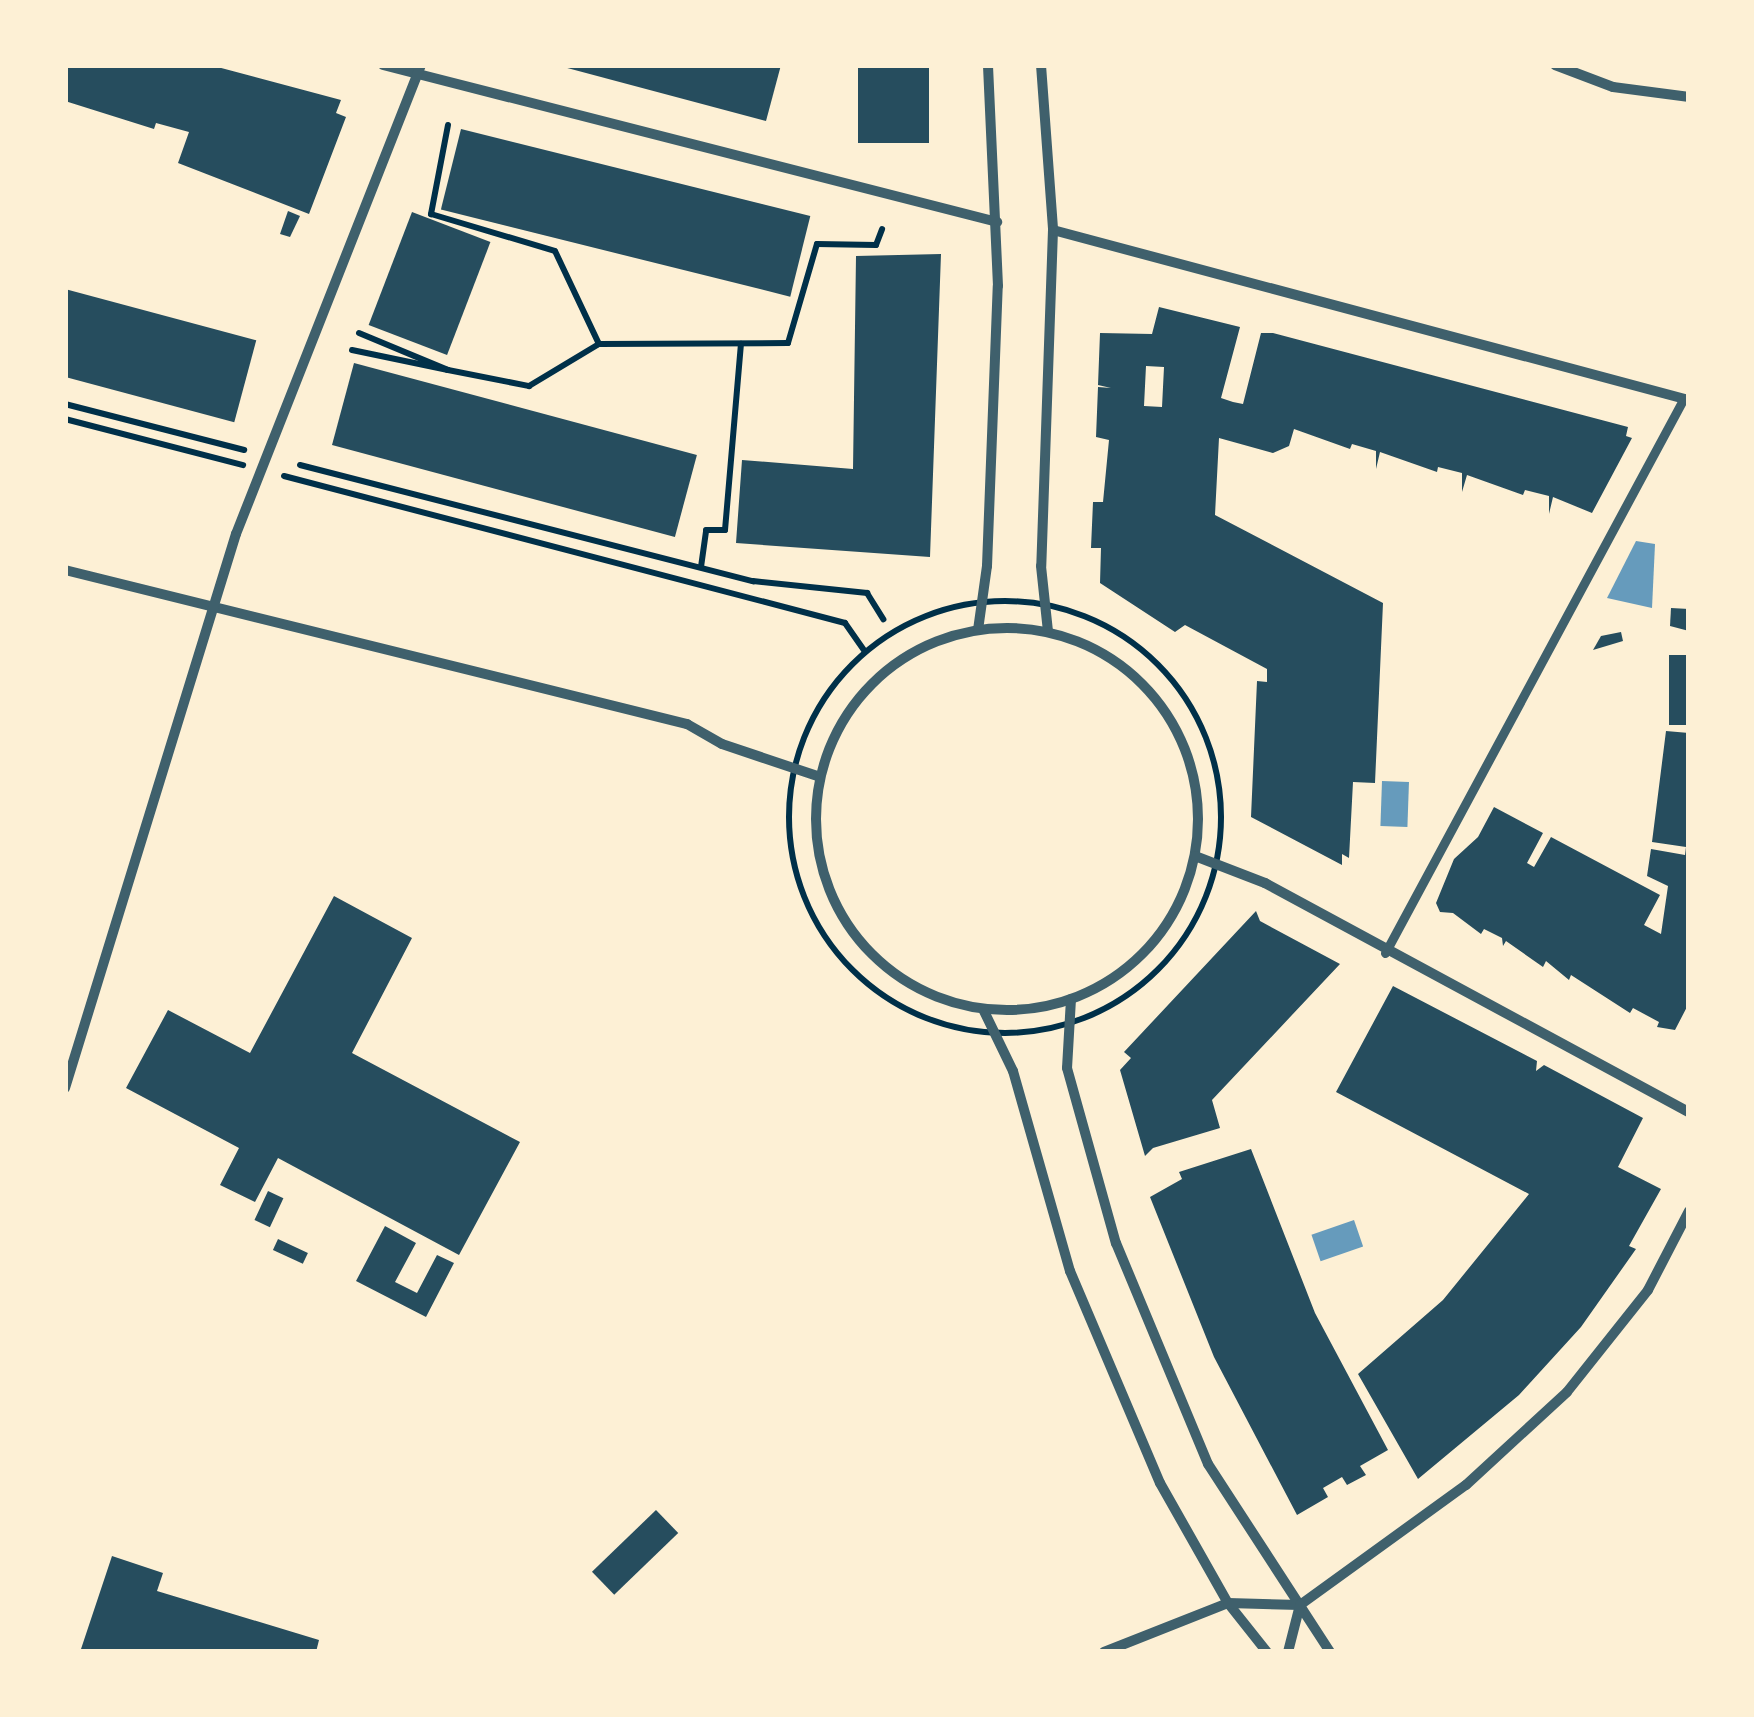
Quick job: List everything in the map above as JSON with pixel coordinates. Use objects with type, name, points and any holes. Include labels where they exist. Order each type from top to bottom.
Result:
[{"type":"street","points":[[382,65],[419,70],[996,222]]},
{"type":"street","points":[[978,630],[985,600],[996,222],[988,65]]},
{"type":"street","points":[[1042,65],[1053,230],[1044,604],[1048,632]]},
{"type":"street","points":[[1555,65],[1613,87],[1689,97]]},
{"type":"street","points":[[65,1088],[212,608],[259,470],[419,70]]},
{"type":"street","points":[[1053,230],[1686,399],[1385,953]]},
{"type":"street","points":[[65,570],[687,724],[722,744],[820,777]]},
{"type":"street","points":[[978,630],[1048,632],[1122,666],[1175,726],[1194,776],[1194,856],[1179,903],[1152,944],[1115,977],[1071,999],[983,1009],[928,993],[896,975],[844,921],[818,851],[820,777],[835,734],[876,679],[923,648],[978,630]]},
{"type":"street","points":[[1194,856],[1266,883],[1385,953],[1689,1112]]},
{"type":"street","points":[[1071,999],[1065,1025],[1067,1068],[1116,1243],[1208,1464],[1330,1652]]},
{"type":"street","points":[[983,1009],[1013,1072],[1070,1271],[1160,1483],[1228,1603],[1266,1652]]},
{"type":"street","points":[[1104,1652],[1228,1603],[1300,1605],[1466,1486],[1567,1392],[1648,1290],[1689,1211]]},
{"type":"street","points":[[1288,1652],[1300,1605]]},
{"type":"path","points":[[448,124],[431,214],[555,251],[600,344]]},
{"type":"path","points":[[352,350],[529,386],[600,344],[788,343],[817,244],[876,245],[882,229]]},
{"type":"path","points":[[359,332],[448,370]]},
{"type":"path","points":[[701,568],[706,530],[726,530],[741,344]]},
{"type":"path","points":[[65,404],[244,450]]},
{"type":"path","points":[[65,419],[239,464]]},
{"type":"path","points":[[300,465],[752,581],[866,593],[883,619]]},
{"type":"path","points":[[294,479],[845,623],[865,652]]},
{"type":"path","points":[[985,600],[1044,604],[1136,642],[1185,692],[1215,755],[1224,825],[1217,864],[1188,936],[1156,974],[1118,1003],[1065,1025],[993,1034],[933,1022],[892,1001],[834,952],[803,900],[788,840],[793,767],[807,724],[838,676],[865,652],[940,608],[985,600]]},
{"type":"water","points":[[1636,541],[1655,544],[1652,608],[1607,598]]},
{"type":"water","points":[[1382,781],[1409,782],[1407,827],[1380,826]]},
{"type":"water","points":[[1354,1220],[1363,1246],[1321,1261],[1311,1235]]},
{"type":"building","points":[[65,65],[210,65],[341,100],[336,113],[346,117],[309,214],[178,163],[189,132],[156,123],[154,129],[65,101]]},
{"type":"building","points":[[556,65],[781,65],[766,121]]},
{"type":"building","points":[[858,65],[929,65],[929,143],[858,143]]},
{"type":"building","points":[[461,129],[810,216],[790,297],[441,210]]},
{"type":"building","points":[[288,211],[300,216],[290,237],[280,234]]},
{"type":"building","points":[[412,212],[490,242],[447,355],[369,325]]},
{"type":"building","points":[[941,254],[930,557],[736,543],[742,460],[853,469],[856,256]]},
{"type":"building","points":[[65,289],[256,340],[234,422],[65,377]]},
{"type":"building","points":[[1159,307],[1240,327],[1221,398],[1233,402],[1243,404],[1261,333],[1273,333],[1628,427],[1626,436],[1632,438],[1592,513],[1553,497],[1549,514],[1549,496],[1525,490],[1523,495],[1467,475],[1462,492],[1462,473],[1438,467],[1437,472],[1380,452],[1376,469],[1376,451],[1352,444],[1350,449],[1294,429],[1289,446],[1273,453],[1219,438],[1215,515],[1383,603],[1375,783],[1353,782],[1349,858],[1342,854],[1342,865],[1251,817],[1257,681],[1267,682],[1267,669],[1185,625],[1175,632],[1100,583],[1101,548],[1091,548],[1093,502],[1103,502],[1109,440],[1096,437],[1098,387],[1111,388],[1098,385],[1100,333],[1152,334]],"holes":[[[1146,366],[1164,367],[1162,407],[1144,406]]]},
{"type":"building","points":[[354,363],[697,455],[675,537],[332,445]]},
{"type":"building","points":[[1671,608],[1689,609],[1689,631],[1670,626]]},
{"type":"building","points":[[1621,632],[1623,641],[1593,650],[1601,636]]},
{"type":"building","points":[[1669,655],[1689,655],[1689,725],[1669,725]]},
{"type":"building","points":[[1666,731],[1689,733],[1689,1003],[1675,1030],[1657,1027],[1659,1022],[1633,1008],[1630,1013],[1571,975],[1569,980],[1546,961],[1543,967],[1506,941],[1503,946],[1502,938],[1484,929],[1481,934],[1453,913],[1440,912],[1436,903],[1454,859],[1478,837],[1494,807],[1543,833],[1527,863],[1534,867],[1551,837],[1660,895],[1644,925],[1661,934],[1668,886],[1647,876],[1651,849],[1685,855],[1686,847],[1652,842]]},
{"type":"building","points":[[334,896],[412,938],[352,1053],[520,1142],[459,1255],[278,1158],[255,1202],[220,1185],[239,1148],[126,1088],[168,1010],[250,1053]]},
{"type":"building","points":[[1256,911],[1260,921],[1340,964],[1212,1100],[1220,1128],[1153,1148],[1145,1156],[1120,1070],[1131,1058],[1124,1052]]},
{"type":"building","points":[[1393,986],[1537,1061],[1536,1071],[1544,1065],[1643,1118],[1618,1167],[1661,1189],[1629,1246],[1636,1249],[1581,1327],[1519,1395],[1418,1479],[1358,1374],[1443,1300],[1529,1194],[1336,1092]]},
{"type":"building","points":[[1251,1149],[1315,1313],[1388,1450],[1360,1466],[1366,1475],[1347,1485],[1342,1477],[1323,1488],[1328,1497],[1297,1515],[1214,1357],[1150,1197],[1182,1179],[1179,1172]]},
{"type":"building","points":[[268,1191],[283,1198],[270,1227],[254,1220]]},
{"type":"building","points":[[385,1226],[416,1243],[395,1282],[417,1293],[437,1255],[454,1263],[426,1317],[356,1281]]},
{"type":"building","points":[[278,1239],[308,1253],[303,1264],[273,1250]]},
{"type":"building","points":[[656,1510],[678,1533],[614,1595],[592,1572]]},
{"type":"building","points":[[112,1556],[163,1573],[157,1591],[319,1640],[316,1652],[80,1652]]}]
